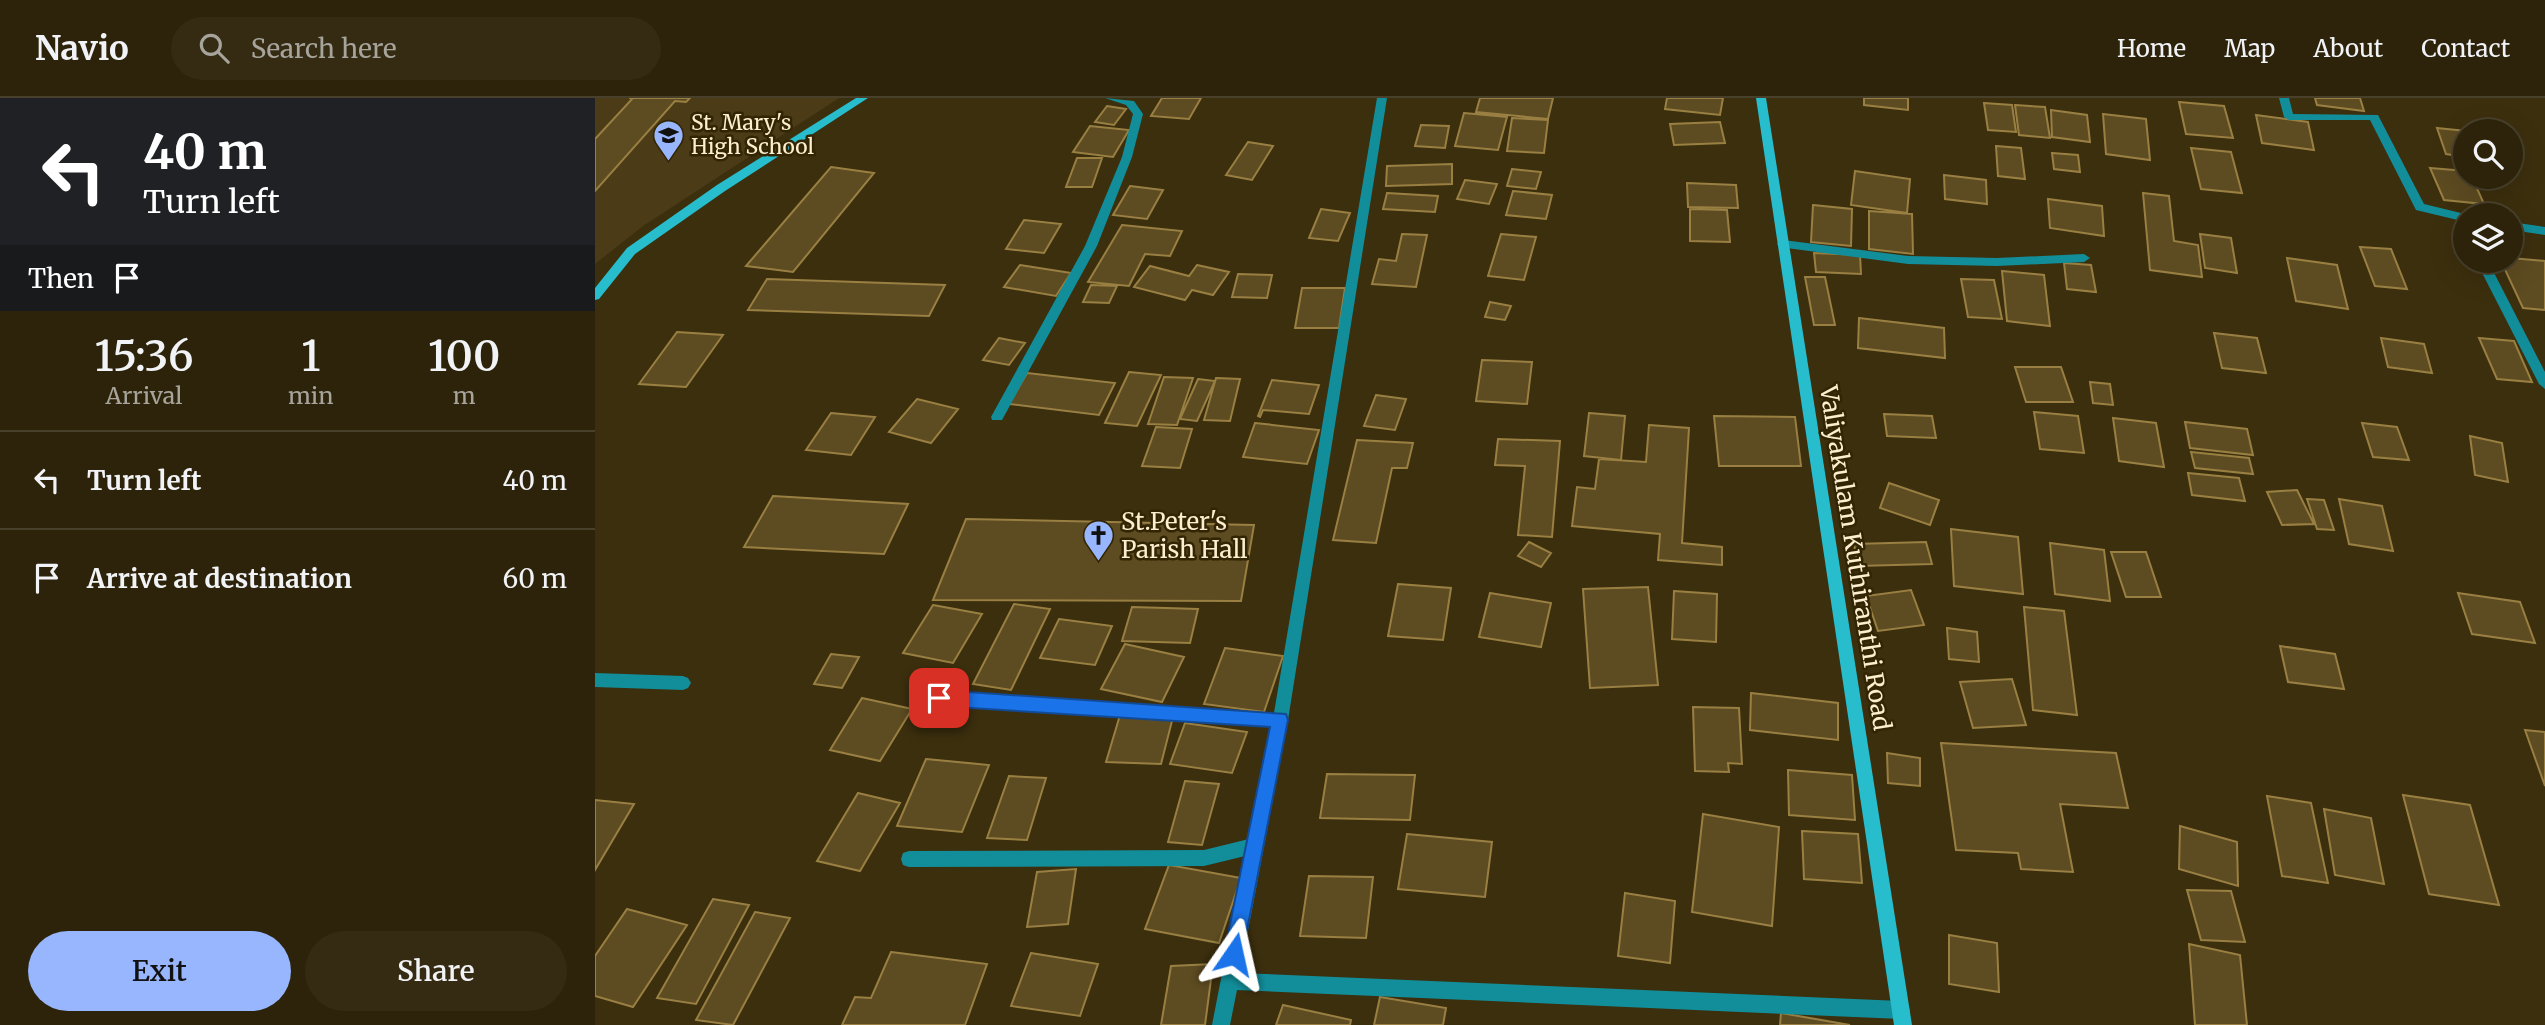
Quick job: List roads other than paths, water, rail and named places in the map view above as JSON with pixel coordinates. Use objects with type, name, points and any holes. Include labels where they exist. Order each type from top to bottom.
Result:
[{"type":"street","points":[[595,296],[631,251],[721,188],[863,98]]},
{"type":"street","points":[[1110,98],[1125,101],[1135,108]]},
{"type":"street","points":[[997,417],[1091,246],[1127,157],[1136,125],[1135,108],[1143,98]]},
{"type":"street","points":[[1221,1025],[1280,720],[1382,98]]},
{"type":"street","name":"Valiyakulam Kuthiranthi Road","points":[[1761,98],[1902,1017]]},
{"type":"street","points":[[2284,98],[2289,117],[2374,117],[2420,207],[2453,215]]},
{"type":"street","points":[[2523,228],[2545,231]]},
{"type":"street","points":[[1783,244],[1908,260],[1997,262],[2084,258]]},
{"type":"street","points":[[2488,273],[2545,384]]},
{"type":"street","points":[[595,680],[683,683]]},
{"type":"street","points":[[939,698],[1280,720]]},
{"type":"street","points":[[909,859],[1204,858],[1255,845]]},
{"type":"street","points":[[1229,981],[1902,1017]]},
{"type":"place","name":"St. Mary's High School","points":[[668,162]]},
{"type":"place","name":"St.Peter's Parish Hall","points":[[1098,563]]}]
